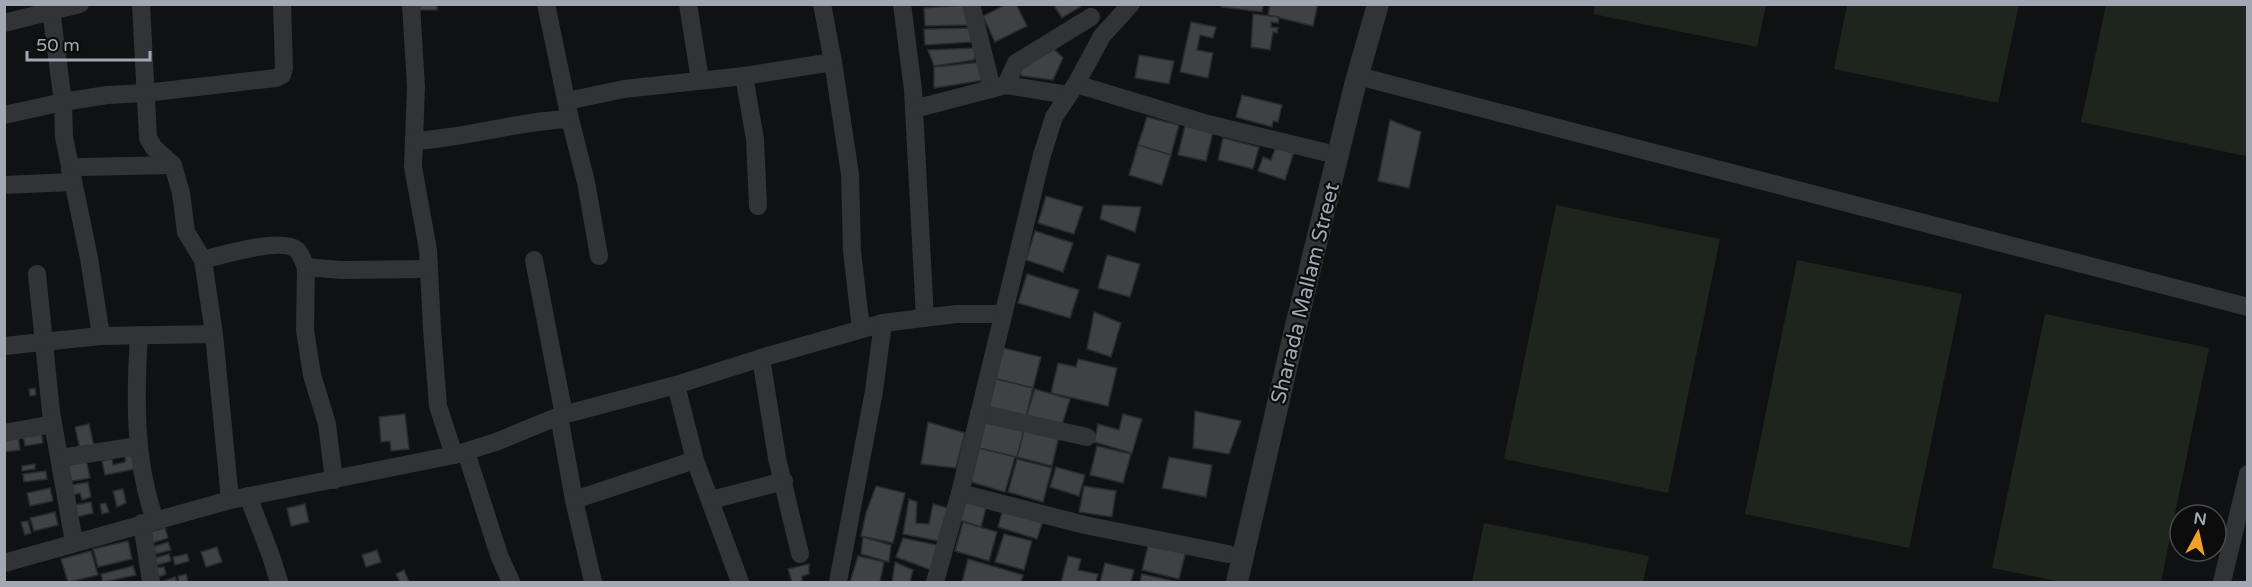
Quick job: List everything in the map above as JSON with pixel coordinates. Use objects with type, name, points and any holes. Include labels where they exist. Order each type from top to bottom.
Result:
[{"type":"street","points":[[4,23],[80,4]]},
{"type":"street","points":[[141,4],[148,138],[154,148],[173,165],[178,177],[186,232],[203,260],[239,498],[271,556],[279,582]]},
{"type":"street","points":[[4,116],[63,102],[115,94],[145,93],[276,78],[282,75],[284,68],[282,4]]},
{"type":"street","points":[[411,4],[416,77],[413,166],[428,250],[438,406],[460,454],[511,582]]},
{"type":"street","points":[[546,4],[586,182],[599,256]]},
{"type":"street","points":[[688,4],[700,80]]},
{"type":"street","points":[[822,4],[850,174],[852,251],[861,329]]},
{"type":"street","points":[[902,4],[914,109],[925,318]]},
{"type":"street","points":[[971,4],[999,87]]},
{"type":"street","points":[[935,582],[960,493],[1042,155],[1054,117],[1108,27],[1131,4]]},
{"type":"street","name":"Sharada Mallam Street","points":[[1222,582],[1275,352],[1362,4]]},
{"type":"street","name":"Sharada Mallam Street","points":[[1237,582],[1281,388],[1378,4]]},
{"type":"street","points":[[51,10],[63,102],[64,137],[89,258],[101,336]]},
{"type":"street","points":[[999,87],[1017,63],[1087,11],[1108,27]]},
{"type":"street","points":[[414,141],[446,139],[568,110],[624,88],[744,76],[833,62]]},
{"type":"street","points":[[744,76],[755,139],[758,206]]},
{"type":"street","points":[[1358,76],[2247,307]]},
{"type":"street","points":[[914,109],[999,87],[1072,90],[1324,152]]},
{"type":"street","points":[[4,185],[71,176],[81,167],[173,165]]},
{"type":"street","points":[[203,260],[225,253],[277,245],[297,250],[306,267],[305,330],[312,375],[327,424],[334,480]]},
{"type":"street","points":[[534,260],[574,500],[593,582]]},
{"type":"street","points":[[306,267],[341,270],[429,269]]},
{"type":"street","points":[[37,274],[53,424],[74,542]]},
{"type":"street","points":[[4,563],[239,498],[460,454],[561,415],[676,385],[883,323],[976,313],[1003,314]]},
{"type":"street","points":[[838,582],[874,391],[883,323]]},
{"type":"street","points":[[4,346],[101,336],[214,334]]},
{"type":"street","points":[[139,335],[138,446],[148,522],[151,582]]},
{"type":"street","points":[[761,358],[773,436],[800,554]]},
{"type":"street","points":[[676,385],[695,460],[740,582]]},
{"type":"street","points":[[979,413],[1087,437]]},
{"type":"street","points":[[4,434],[53,424]]},
{"type":"street","points":[[60,458],[138,446]]},
{"type":"street","points":[[574,500],[695,460]]},
{"type":"street","points":[[2222,582],[2247,474]]},
{"type":"street","points":[[711,500],[784,481]]},
{"type":"street","points":[[960,493],[1085,525],[1228,554]]},
{"type":"shaded area","points":[[1595,4],[1766,5],[1757,47],[1593,14]]},
{"type":"shaded area","points":[[1847,5],[2019,5],[1998,103],[1834,69]]},
{"type":"shaded area","points":[[2106,5],[2247,5],[2246,156],[2081,122]]},
{"type":"shaded area","points":[[1556,205],[1720,239],[1668,493],[1504,459]]},
{"type":"shaded area","points":[[1797,260],[1962,294],[1909,548],[1745,514]]},
{"type":"shaded area","points":[[2045,314],[2209,348],[2177,503],[2168,503],[2168,548],[2161,582],[2063,582],[1992,568]]},
{"type":"shaded area","points":[[1484,523],[1649,556],[1643,582],[1472,582]]},
{"type":"building","points":[[420,4],[437,4],[437,10],[420,10]]},
{"type":"building","points":[[1007,4],[1016,4],[1027,26],[995,42],[983,16]]},
{"type":"building","points":[[1053,4],[1079,4],[1080,7],[1062,18]]},
{"type":"building","points":[[1222,4],[1263,4],[1262,12],[1222,7]]},
{"type":"building","points":[[1270,4],[1318,4],[1313,26],[1268,15]]},
{"type":"building","points":[[967,5],[971,25],[925,26],[924,8]]},
{"type":"building","points":[[1253,14],[1279,17],[1278,23],[1271,22],[1271,27],[1278,28],[1277,33],[1273,32],[1270,50],[1251,47]]},
{"type":"building","points":[[1191,22],[1216,27],[1213,38],[1200,35],[1197,50],[1213,53],[1208,78],[1180,72]]},
{"type":"building","points":[[971,28],[971,42],[925,45],[924,29]]},
{"type":"building","points":[[1051,46],[1063,58],[1053,80],[1022,76],[1017,68]]},
{"type":"building","points":[[976,48],[974,60],[934,66],[928,50]]},
{"type":"building","points":[[1139,55],[1174,61],[1169,84],[1135,78]]},
{"type":"building","points":[[982,62],[985,80],[934,88],[934,67]]},
{"type":"building","points":[[1242,95],[1282,105],[1278,122],[1273,121],[1272,127],[1236,117]]},
{"type":"building","points":[[1147,117],[1179,125],[1171,155],[1138,145]]},
{"type":"building","points":[[1390,120],[1421,132],[1409,188],[1378,181]]},
{"type":"building","points":[[1185,126],[1213,132],[1206,161],[1178,155]]},
{"type":"building","points":[[1223,138],[1259,147],[1253,169],[1218,160]]},
{"type":"building","points":[[1138,145],[1171,155],[1162,185],[1129,175]]},
{"type":"building","points":[[1276,146],[1294,152],[1285,180],[1258,171],[1263,157],[1271,160]]},
{"type":"building","points":[[1046,196],[1083,207],[1074,234],[1038,223]]},
{"type":"building","points":[[1103,205],[1141,207],[1135,232],[1100,219]]},
{"type":"building","points":[[1035,231],[1073,243],[1063,272],[1026,260]]},
{"type":"building","points":[[1107,255],[1140,264],[1130,297],[1098,288]]},
{"type":"building","points":[[1027,274],[1079,290],[1070,318],[1018,303]]},
{"type":"building","points":[[1094,312],[1121,323],[1111,357],[1087,349]]},
{"type":"building","points":[[999,347],[1041,357],[1033,388],[992,378]]},
{"type":"building","points":[[1078,359],[1117,368],[1108,406],[1051,393],[1058,363],[1076,367]]},
{"type":"building","points":[[992,378],[1033,388],[1026,417],[985,408]]},
{"type":"building","points":[[35,388],[36,395],[30,396],[29,389]]},
{"type":"building","points":[[1035,389],[1070,399],[1061,428],[1026,417]]},
{"type":"building","points":[[1195,411],[1241,421],[1229,454],[1193,448]]},
{"type":"building","points":[[405,414],[409,449],[391,451],[390,441],[381,442],[379,417]]},
{"type":"building","points":[[1123,414],[1142,419],[1132,453],[1094,442],[1098,424],[1119,430]]},
{"type":"building","points":[[986,418],[1025,427],[1017,457],[979,448]]},
{"type":"building","points":[[928,422],[965,433],[956,468],[921,464]]},
{"type":"building","points":[[89,424],[94,446],[80,449],[75,427]]},
{"type":"building","points":[[1025,427],[1059,436],[1052,466],[1017,457]]},
{"type":"building","points":[[41,432],[43,443],[25,446],[23,435]]},
{"type":"building","points":[[18,434],[20,450],[4,452],[4,436]]},
{"type":"building","points":[[1097,446],[1131,454],[1123,483],[1090,475]]},
{"type":"building","points":[[979,448],[1015,457],[1005,492],[971,482]]},
{"type":"building","points":[[132,451],[135,469],[105,475],[102,461],[112,459],[113,465],[125,462],[126,452]]},
{"type":"building","points":[[1169,457],[1212,465],[1206,497],[1162,488]]},
{"type":"building","points":[[86,459],[90,478],[68,482],[64,463]]},
{"type":"building","points":[[1017,459],[1052,468],[1043,502],[1008,492]]},
{"type":"building","points":[[35,464],[35,469],[22,471],[22,466]]},
{"type":"building","points":[[1056,467],[1085,475],[1079,496],[1050,487]]},
{"type":"building","points":[[46,471],[47,479],[24,482],[23,474]]},
{"type":"building","points":[[88,482],[91,497],[82,500],[80,493],[68,496],[66,486]]},
{"type":"building","points":[[876,486],[905,493],[893,543],[861,536],[866,513]]},
{"type":"building","points":[[1084,486],[1116,491],[1112,517],[1079,512]]},
{"type":"building","points":[[50,488],[53,501],[30,506],[27,493]]},
{"type":"building","points":[[123,489],[126,503],[117,507],[113,491]]},
{"type":"building","points":[[965,498],[987,504],[981,527],[959,520]]},
{"type":"building","points":[[909,499],[917,502],[916,523],[929,524],[933,504],[948,508],[938,541],[903,534]]},
{"type":"building","points":[[91,502],[93,513],[73,518],[70,506]]},
{"type":"building","points":[[106,503],[109,512],[102,514],[100,504]]},
{"type":"building","points":[[305,504],[309,522],[291,526],[287,508]]},
{"type":"building","points":[[1004,505],[1044,518],[1037,539],[998,527]]},
{"type":"building","points":[[55,512],[58,525],[34,531],[30,518]]},
{"type":"building","points":[[28,521],[31,533],[25,535],[21,522]]},
{"type":"building","points":[[963,522],[997,532],[989,561],[955,551]]},
{"type":"building","points":[[165,528],[168,538],[152,543],[149,532]]},
{"type":"building","points":[[1004,534],[1032,541],[1024,570],[995,562]]},
{"type":"building","points":[[863,537],[891,545],[889,562],[861,554]]},
{"type":"building","points":[[903,538],[937,545],[931,570],[896,557]]},
{"type":"building","points":[[128,541],[132,559],[98,567],[93,549]]},
{"type":"building","points":[[168,542],[171,550],[156,554],[153,547]]},
{"type":"building","points":[[1149,542],[1186,551],[1179,579],[1142,570]]},
{"type":"building","points":[[217,547],[222,562],[206,567],[201,552]]},
{"type":"building","points":[[377,550],[381,562],[366,567],[362,555]]},
{"type":"building","points":[[91,551],[98,575],[68,582],[61,559]]},
{"type":"building","points":[[169,554],[171,561],[157,565],[155,558]]},
{"type":"building","points":[[187,554],[189,561],[175,565],[173,557]]},
{"type":"building","points":[[858,556],[884,562],[880,582],[850,582]]},
{"type":"building","points":[[1068,556],[1081,559],[1078,570],[1098,574],[1096,582],[1061,582]]},
{"type":"building","points":[[968,559],[1023,575],[1021,582],[962,582]]},
{"type":"building","points":[[895,562],[913,570],[910,582],[892,582]]},
{"type":"building","points":[[1105,563],[1134,570],[1131,582],[1100,582]]},
{"type":"building","points":[[809,564],[809,574],[802,576],[802,582],[792,582],[788,569]]},
{"type":"building","points":[[133,566],[136,575],[103,582],[101,574]]},
{"type":"building","points":[[164,567],[166,574],[159,577],[155,568]]},
{"type":"building","points":[[404,570],[409,582],[400,582],[396,574]]},
{"type":"building","points":[[186,574],[188,582],[179,582],[178,576]]},
{"type":"building","points":[[1142,574],[1178,582],[1140,582]]},
{"type":"building","points":[[175,577],[177,582],[161,582]]}]
